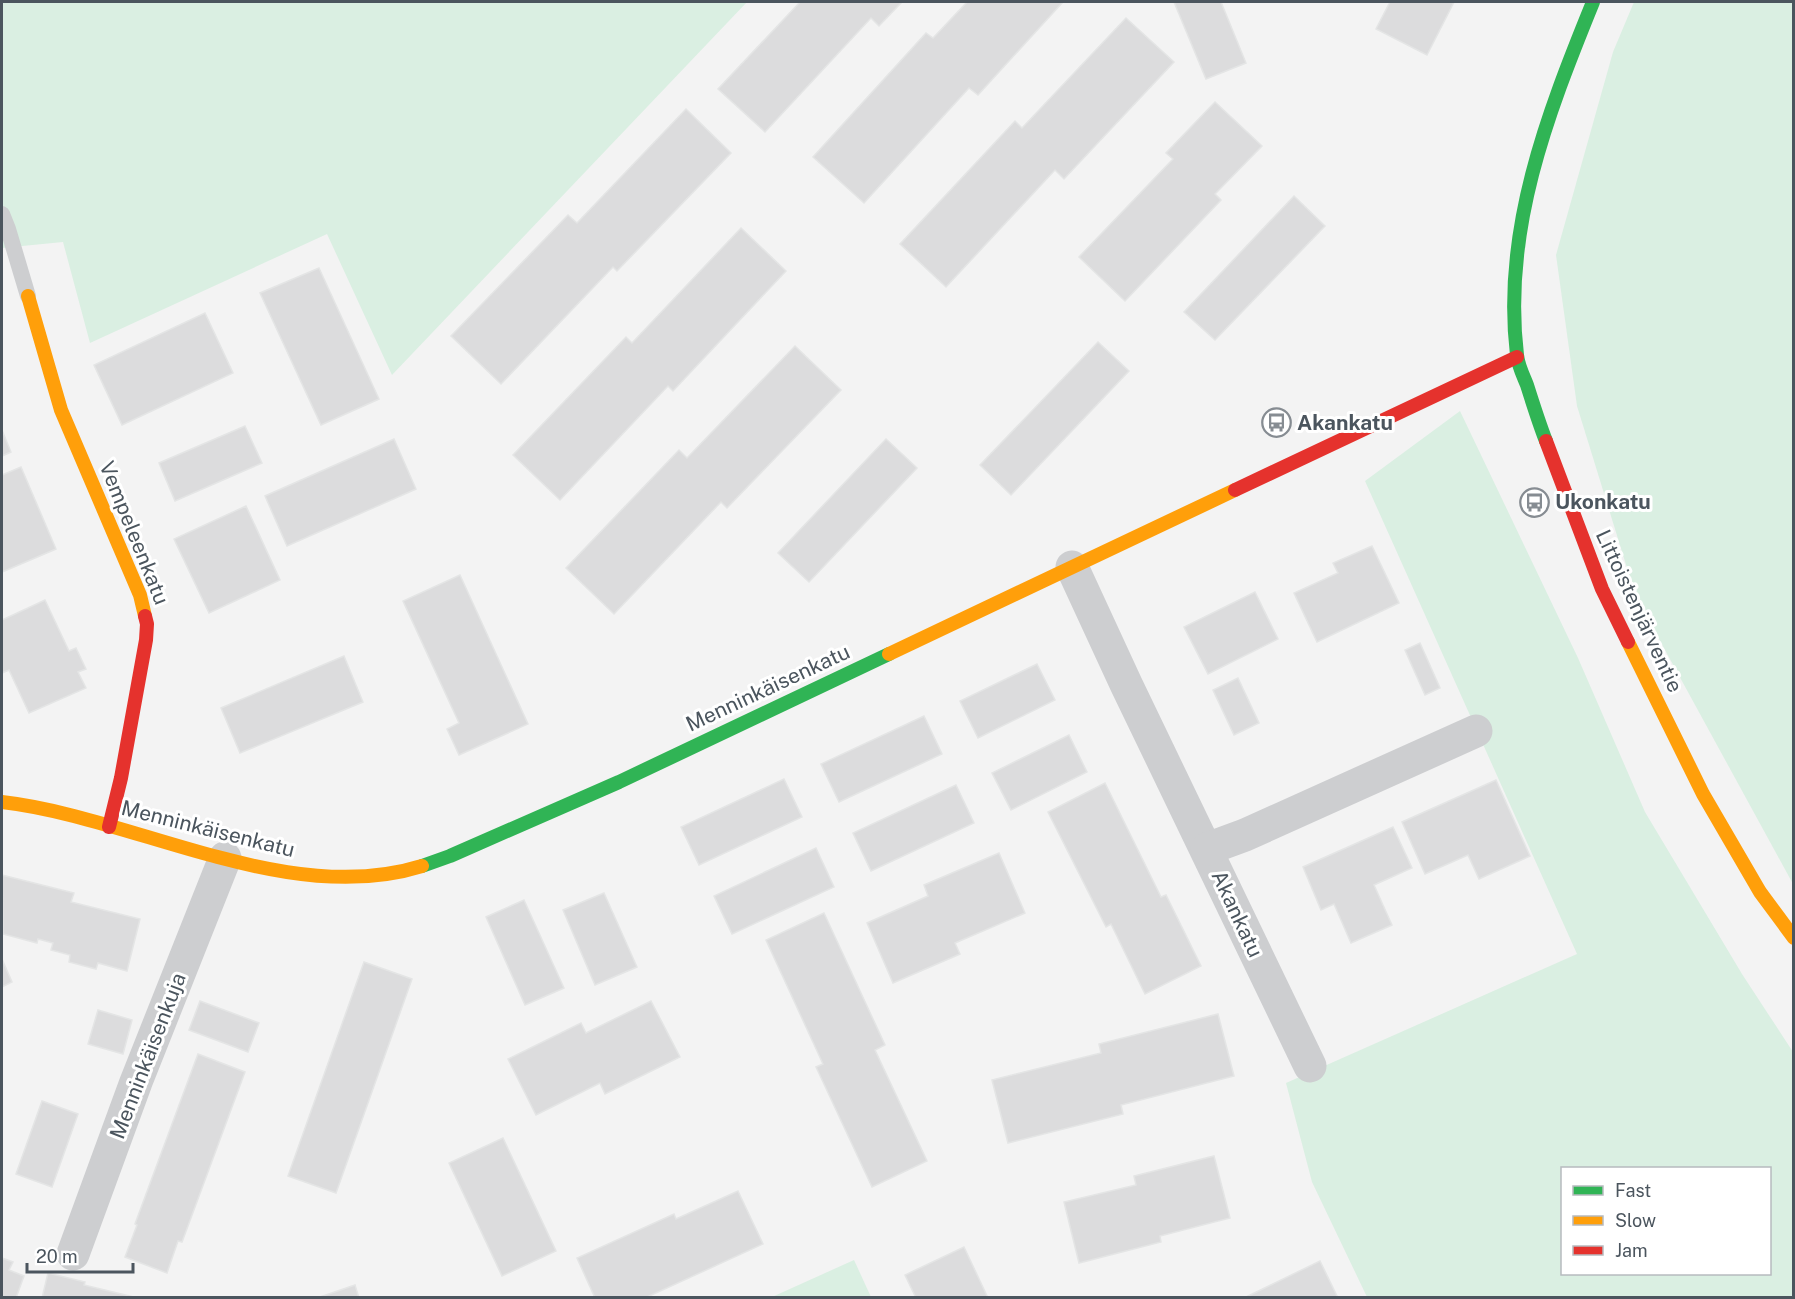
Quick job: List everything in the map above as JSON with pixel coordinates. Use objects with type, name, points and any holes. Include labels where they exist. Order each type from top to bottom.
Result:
[{"type":"street","name":"Littoistenjärventie","points":[[1593,2],[1546,124],[1534,162],[1523,213],[1516,256],[1514,292],[1517,357],[1557,474],[1602,589],[1703,794],[1760,892],[1794,938]]},
{"type":"street","name":"Vempeleenkatu","points":[[28,296],[61,410],[140,595],[147,624],[144,655],[121,778],[109,827]]},
{"type":"street","name":"Menninkäisenkatu","points":[[2,802],[40,807],[225,858],[283,871],[339,875],[398,872],[450,856],[619,782],[1517,357]]},
{"type":"street","name":"Akankatu","points":[[1071,567],[1310,1066]]},
{"type":"street","points":[[1207,849],[1245,835],[1476,731]]},
{"type":"street","name":"Menninkäisenkuja","points":[[73,1254],[136,1082],[225,858]]},
{"type":"lane","points":[[2,214],[28,296]]},
{"type":"green space","points":[[2,2],[747,2],[392,375],[327,234],[90,343],[63,242],[2,248]]},
{"type":"green space","points":[[1634,2],[1793,2],[1793,884],[1636,597],[1577,406],[1556,255],[1613,52]]},
{"type":"green space","points":[[1460,411],[1578,658],[1645,812],[1742,974],[1793,1052],[1793,1297],[1367,1297],[1312,1182],[1286,1083],[1577,954],[1365,481]]},
{"type":"green space","points":[[854,1260],[871,1297],[772,1297]]},
{"type":"building","points":[[800,2],[902,2],[879,26],[871,18],[765,132],[718,89]]},
{"type":"building","points":[[967,2],[1063,2],[978,95],[969,88],[864,203],[813,157],[926,33],[933,38]]},
{"type":"building","points":[[1174,2],[1221,2],[1246,63],[1206,79]]},
{"type":"building","points":[[1390,2],[1454,2],[1427,55],[1376,29]]},
{"type":"building","points":[[1126,18],[1174,62],[1064,179],[1055,170],[946,287],[900,244],[1015,121],[1022,128]]},
{"type":"building","points":[[1215,102],[1262,146],[1215,194],[1221,200],[1125,301],[1079,257],[1173,159],[1166,153]]},
{"type":"building","points":[[686,109],[731,153],[617,271],[613,267],[501,384],[451,336],[568,215],[577,223]]},
{"type":"building","points":[[1294,196],[1325,226],[1215,340],[1184,312]]},
{"type":"building","points":[[741,228],[786,271],[673,391],[668,386],[560,500],[513,455],[626,337],[632,343]]},
{"type":"building","points":[[319,268],[379,399],[321,425],[260,293]]},
{"type":"building","points":[[205,313],[233,373],[122,425],[94,365]]},
{"type":"building","points":[[1098,342],[1129,371],[1011,495],[980,465]]},
{"type":"building","points":[[795,346],[841,390],[727,508],[721,502],[614,614],[566,568],[679,450],[687,458]]},
{"type":"building","points":[[245,426],[262,463],[175,501],[159,463]]},
{"type":"building","points":[[2,430],[11,452],[2,456]]},
{"type":"building","points":[[394,439],[416,489],[287,546],[265,496]]},
{"type":"building","points":[[886,439],[917,468],[809,582],[778,553]]},
{"type":"building","points":[[21,467],[56,549],[2,572],[2,475]]},
{"type":"building","points":[[246,506],[280,580],[209,613],[174,539]]},
{"type":"building","points":[[1372,546],[1399,603],[1317,642],[1294,593],[1338,573],[1333,563]]},
{"type":"building","points":[[460,575],[528,724],[459,755],[447,729],[459,723],[403,601]]},
{"type":"building","points":[[1255,592],[1278,639],[1208,674],[1184,627]]},
{"type":"building","points":[[45,600],[69,651],[76,648],[86,669],[78,672],[86,688],[29,713],[9,670],[2,673],[2,620]]},
{"type":"building","points":[[1420,643],[1440,688],[1425,695],[1405,650]]},
{"type":"building","points":[[344,656],[363,702],[240,753],[221,708]]},
{"type":"building","points":[[1037,664],[1055,700],[978,738],[960,701]]},
{"type":"building","points":[[1238,678],[1259,723],[1234,735],[1213,690]]},
{"type":"building","points":[[924,716],[942,754],[839,802],[821,764]]},
{"type":"building","points":[[1069,735],[1087,772],[1011,810],[992,773]]},
{"type":"building","points":[[784,779],[802,817],[699,865],[681,827]]},
{"type":"building","points":[[1496,780],[1530,856],[1479,879],[1468,855],[1425,874],[1402,822]]},
{"type":"building","points":[[1105,783],[1161,897],[1166,895],[1201,966],[1145,994],[1111,924],[1106,927],[1048,812]]},
{"type":"building","points":[[956,785],[974,823],[871,871],[853,833]]},
{"type":"building","points":[[1393,827],[1412,868],[1374,885],[1392,925],[1351,943],[1334,904],[1321,910],[1303,867]]},
{"type":"building","points":[[816,848],[834,887],[732,934],[714,896]]},
{"type":"building","points":[[999,853],[1025,913],[955,943],[960,954],[893,983],[867,923],[928,896],[924,885]]},
{"type":"building","points":[[2,875],[74,893],[71,902],[140,919],[127,971],[98,963],[96,969],[69,962],[70,955],[51,950],[53,943],[38,939],[37,943],[3,934]]},
{"type":"building","points":[[604,893],[637,967],[595,985],[563,910]]},
{"type":"building","points":[[524,900],[564,988],[525,1005],[486,917]]},
{"type":"building","points":[[824,913],[885,1045],[875,1050],[927,1161],[872,1187],[816,1067],[823,1064],[766,940]]},
{"type":"building","points":[[2,959],[12,982],[2,987]]},
{"type":"building","points":[[364,962],[412,979],[336,1193],[288,1176]]},
{"type":"building","points":[[200,1001],[259,1023],[248,1052],[189,1030]]},
{"type":"building","points":[[651,1001],[680,1057],[605,1094],[600,1083],[536,1115],[508,1059],[581,1023],[586,1033]]},
{"type":"building","points":[[98,1010],[132,1020],[123,1054],[88,1044]]},
{"type":"building","points":[[1218,1014],[1234,1076],[1121,1105],[1123,1114],[1008,1143],[992,1080],[1101,1053],[1099,1044]]},
{"type":"building","points":[[198,1054],[245,1072],[182,1242],[178,1241],[167,1273],[125,1257]]},
{"type":"building","points":[[42,1101],[78,1114],[52,1187],[16,1174]]},
{"type":"building","points":[[503,1138],[556,1251],[502,1276],[449,1163]]},
{"type":"building","points":[[1214,1156],[1230,1218],[1160,1236],[1161,1242],[1079,1263],[1064,1202],[1136,1185],[1134,1176]]},
{"type":"building","points":[[738,1191],[763,1244],[645,1298],[595,1298],[577,1258],[674,1214],[676,1219]]},
{"type":"building","points":[[964,1247],[988,1298],[916,1298],[905,1275]]},
{"type":"building","points":[[2,1258],[13,1262],[9,1270],[24,1276],[16,1298],[2,1298]]},
{"type":"building","points":[[1320,1261],[1338,1298],[1244,1298]]},
{"type":"building","points":[[48,1273],[85,1282],[84,1285],[138,1298],[42,1298]]},
{"type":"building","points":[[355,1285],[359,1298],[317,1298]]},
{"type":"traffic: fast","points":[[1546,441],[1518,359],[1514,309],[1516,263],[1522,219],[1532,174],[1560,87],[1593,2]]},
{"type":"traffic: fast","points":[[422,866],[619,782],[889,654]]},
{"type":"traffic: slow","points":[[28,296],[61,410],[140,595],[145,616]]},
{"type":"traffic: slow","points":[[889,654],[1235,490]]},
{"type":"traffic: slow","points":[[1628,642],[1703,794],[1760,892],[1794,938]]},
{"type":"traffic: slow","points":[[2,802],[104,824],[265,868],[318,876],[371,876],[422,866]]},
{"type":"traffic: jam","points":[[1235,490],[1517,357]]},
{"type":"traffic: jam","points":[[1546,441],[1602,589],[1628,642]]},
{"type":"traffic: jam","points":[[109,827],[121,778],[146,640],[145,616]]},
{"type":"place","name":"Akankatu","points":[[1276,423]]},
{"type":"place","name":"Ukonkatu","points":[[1534,502]]}]
